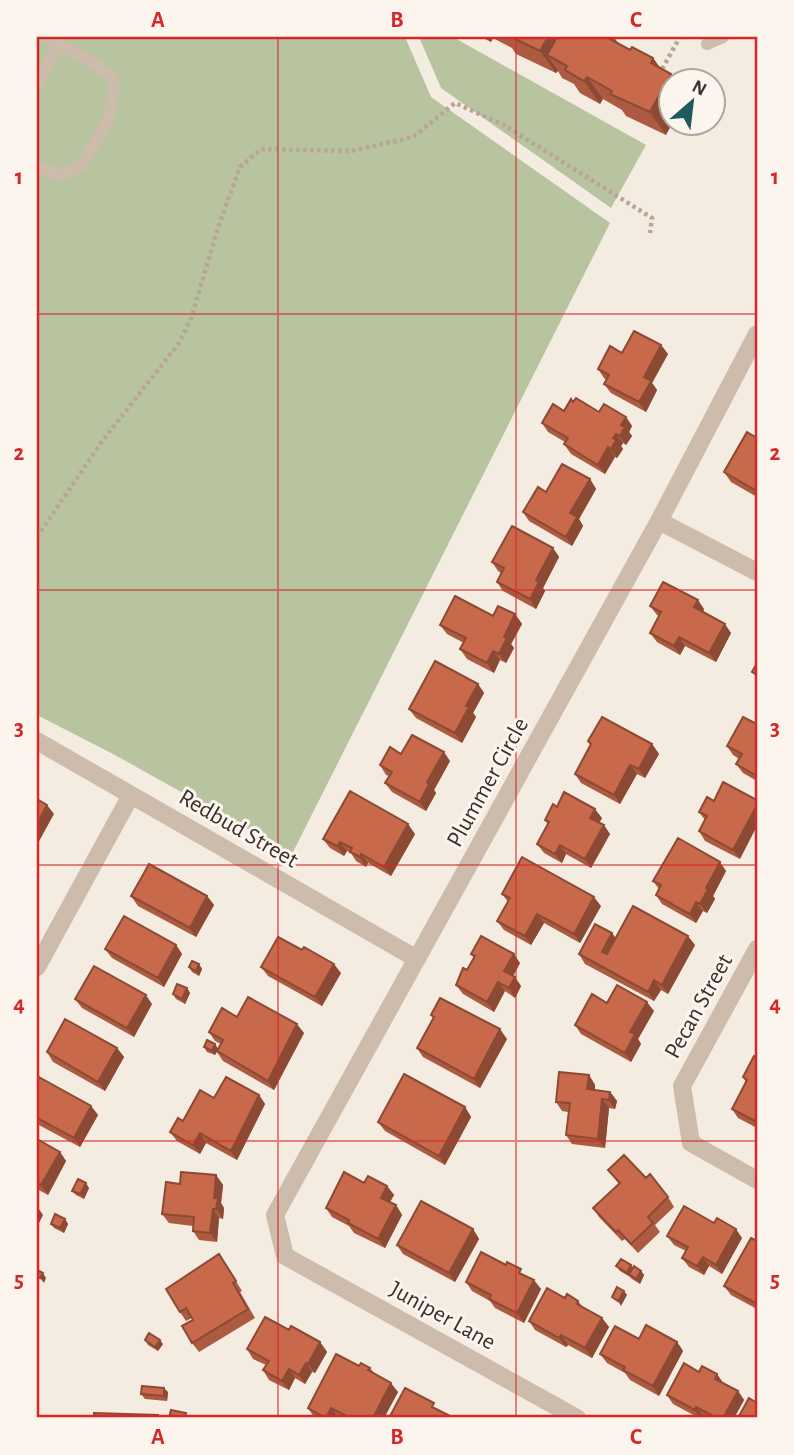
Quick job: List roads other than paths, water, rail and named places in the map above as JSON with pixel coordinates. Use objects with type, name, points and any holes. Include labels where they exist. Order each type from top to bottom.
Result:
[{"type":"street","name":"Plummer Circle","points":[[285,1256],[275,1215],[659,521],[757,334]]},
{"type":"street","points":[[659,521],[757,572]]},
{"type":"street","name":"Redbud Street","points":[[37,741],[417,958]]},
{"type":"street","points":[[37,967],[131,795]]},
{"type":"street","name":"Pecan Street","points":[[757,949],[682,1086],[691,1143],[757,1180]]},
{"type":"street","name":"Juniper Lane","points":[[285,1256],[577,1418]]},
{"type":"lane","points":[[37,168],[61,175],[80,166],[108,121],[114,93],[112,78],[93,63],[47,37]]},
{"type":"lane","points":[[707,44],[723,37]]},
{"type":"lane","points":[[37,84],[59,44]]}]
